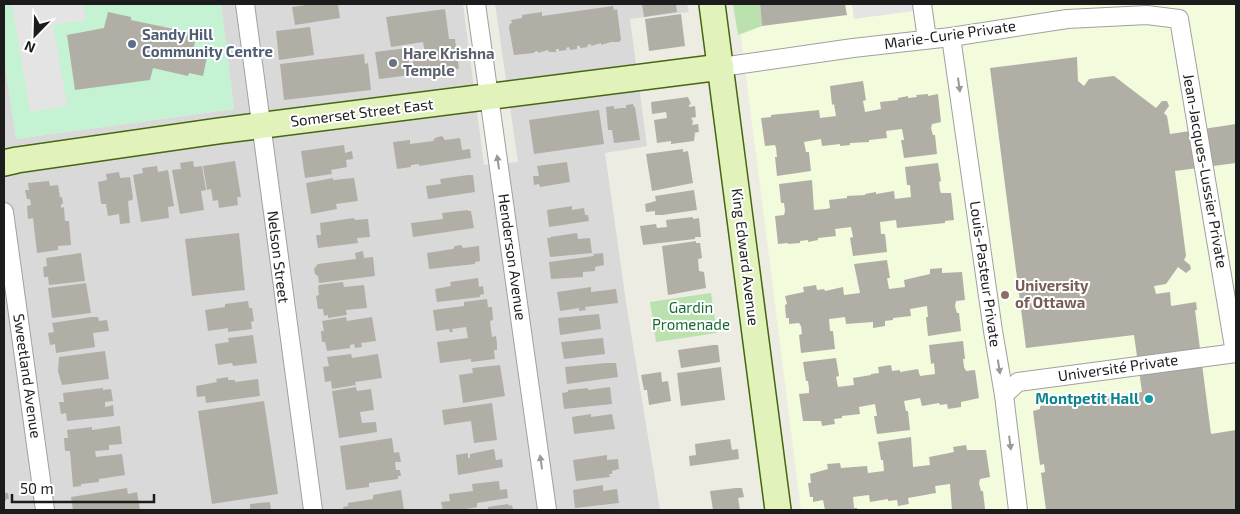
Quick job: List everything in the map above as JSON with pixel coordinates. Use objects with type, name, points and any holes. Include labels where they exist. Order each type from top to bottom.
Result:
[{"type":"street","name":"Nelson Street","points":[[244,4],[313,510]]},
{"type":"street","name":"Henderson Avenue","points":[[476,4],[548,510]]},
{"type":"street","name":"King Edward Avenue","points":[[712,4],[778,510]]},
{"type":"street","points":[[922,4],[927,39]]},
{"type":"street","name":"Marie-Curie Private","points":[[721,67],[836,50],[951,37],[1067,19],[1147,15],[1179,19]]},
{"type":"street","name":"Jean-Jacques-Lussier Private","points":[[1179,19],[1235,353]]},
{"type":"street","name":"Louis-Pasteur Private","points":[[951,37],[993,331],[1004,395],[1018,510]]},
{"type":"street","name":"Somerset Street East","points":[[4,163],[87,149],[721,67]]},
{"type":"street","name":"Sweetland Avenue","points":[[4,212],[45,510]]},
{"type":"street","name":"Université Private","points":[[1004,395],[1018,382],[1235,353]]},
{"type":"shaded area","points":[[4,4],[221,4],[234,109],[16,139],[4,57]]},
{"type":"shaded area","points":[[12,4],[83,4],[86,20],[53,25],[67,106],[30,112]]},
{"type":"shaded area","points":[[221,4],[463,4],[484,165],[518,162],[495,4],[687,4],[689,12],[630,19],[647,146],[605,153],[626,302],[660,510],[4,510],[4,57],[16,139],[234,109]]},
{"type":"shaded area","name":"University of Ottawa","points":[[737,4],[1236,4],[1236,510],[801,510]]},
{"type":"shaded area","points":[[852,4],[912,4],[913,11],[854,19]]},
{"type":"green space","points":[[733,4],[760,4],[762,26],[738,35]]},
{"type":"green space","name":"Gardin Promenade","points":[[711,293],[717,333],[656,342],[650,302]]},
{"type":"building","points":[[314,4],[338,4],[340,18],[295,25],[292,7]]},
{"type":"building","points":[[642,4],[676,4],[677,12],[644,17]]},
{"type":"building","points":[[760,4],[845,4],[847,15],[762,26]]},
{"type":"building","points":[[613,6],[614,10],[617,9],[621,40],[619,42],[601,45],[601,43],[591,46],[591,44],[587,45],[588,47],[580,48],[580,46],[577,46],[577,49],[570,50],[569,47],[566,48],[567,50],[559,51],[559,49],[556,49],[556,52],[549,52],[548,50],[538,53],[538,51],[514,55],[509,28],[512,23],[511,20],[522,18],[522,15],[542,12],[542,16]]},
{"type":"building","points":[[445,9],[449,39],[455,39],[459,69],[446,70],[447,76],[440,77],[439,71],[414,76],[412,55],[425,53],[423,42],[391,47],[386,17]]},
{"type":"building","name":"Sandy Hill Community Centre","points":[[108,12],[131,17],[131,20],[197,34],[192,54],[207,57],[203,76],[189,73],[188,76],[153,68],[150,80],[75,90],[67,35],[104,28]]},
{"type":"building","points":[[681,14],[685,46],[649,51],[645,19]]},
{"type":"building","points":[[310,27],[314,55],[279,60],[276,31]]},
{"type":"building","name":"Hare Krishna Temple","points":[[407,48],[411,75],[379,79],[375,52]]},
{"type":"building","points":[[364,54],[365,64],[368,63],[371,90],[284,100],[280,64]]},
{"type":"building","points":[[1077,57],[1078,81],[1084,86],[1089,79],[1114,76],[1156,108],[1162,101],[1167,101],[1169,106],[1164,113],[1167,116],[1170,134],[1236,124],[1236,163],[1175,171],[1186,256],[1184,260],[1190,265],[1191,269],[1186,273],[1178,267],[1166,284],[1154,286],[1156,294],[1170,292],[1171,306],[1196,302],[1197,310],[1195,310],[1211,434],[1236,430],[1236,510],[1046,510],[1041,473],[1045,472],[1044,464],[1040,465],[1033,411],[1040,409],[1040,406],[1142,392],[1134,335],[1026,348],[990,68]]},
{"type":"building","points":[[863,81],[866,100],[863,101],[865,112],[881,109],[880,102],[898,100],[898,98],[908,96],[908,98],[917,97],[916,95],[928,94],[928,96],[938,94],[941,122],[932,124],[931,128],[933,135],[935,135],[937,154],[904,158],[901,140],[904,140],[902,129],[886,131],[887,138],[869,140],[869,142],[850,143],[850,145],[822,146],[821,139],[804,142],[806,152],[809,152],[811,171],[777,176],[776,148],[775,145],[765,146],[761,118],[771,117],[771,115],[819,110],[820,118],[836,116],[834,104],[832,105],[830,86]]},
{"type":"building","points":[[688,97],[691,104],[689,107],[695,106],[696,117],[691,118],[693,121],[692,125],[698,124],[699,132],[693,133],[695,133],[694,141],[671,144],[671,141],[657,143],[654,120],[667,118],[666,112],[652,114],[651,102]]},
{"type":"building","points":[[633,104],[640,140],[614,143],[612,130],[608,130],[606,107],[614,106],[614,109],[626,108],[626,105]]},
{"type":"building","points":[[599,110],[604,144],[534,154],[529,120]]},
{"type":"building","points":[[442,136],[445,140],[460,138],[462,150],[470,149],[471,158],[419,166],[419,164],[411,165],[411,167],[397,169],[393,142],[410,140],[410,144],[433,141],[435,138]]},
{"type":"building","points":[[344,145],[345,153],[352,151],[353,159],[346,160],[347,167],[331,170],[332,174],[305,178],[301,151]]},
{"type":"building","points":[[683,149],[683,152],[688,151],[693,183],[652,191],[646,154]]},
{"type":"building","points":[[193,161],[194,167],[202,166],[206,190],[201,191],[204,210],[180,214],[172,170],[181,169],[180,163]]},
{"type":"building","points":[[235,161],[241,197],[237,197],[238,205],[219,208],[218,200],[213,201],[211,189],[207,190],[203,166]]},
{"type":"building","points":[[567,162],[570,182],[540,187],[539,184],[534,185],[533,176],[539,176],[537,166]]},
{"type":"building","points":[[938,163],[941,181],[939,182],[940,190],[941,193],[951,193],[954,220],[945,221],[945,223],[897,228],[896,220],[880,222],[881,234],[885,234],[887,252],[853,256],[850,238],[853,237],[851,227],[835,229],[836,236],[818,238],[818,240],[808,242],[808,240],[800,241],[800,243],[778,244],[775,216],[784,215],[785,211],[784,203],[781,203],[779,184],[812,180],[814,210],[826,209],[830,208],[829,200],[847,198],[847,196],[894,191],[895,199],[911,197],[910,185],[907,185],[905,167]]},
{"type":"building","points":[[157,166],[158,172],[168,170],[174,206],[168,207],[169,218],[141,222],[133,175],[143,173],[142,168]]},
{"type":"building","points":[[119,172],[120,178],[130,177],[133,198],[128,201],[130,223],[120,224],[119,214],[108,216],[106,204],[101,203],[98,182],[107,180],[106,174]]},
{"type":"building","points":[[473,175],[475,192],[428,199],[426,186],[441,184],[440,179]]},
{"type":"building","points":[[333,178],[333,180],[354,178],[358,201],[336,204],[337,209],[311,214],[306,183]]},
{"type":"building","points":[[49,181],[50,186],[58,185],[63,204],[61,204],[61,208],[64,207],[65,221],[69,221],[71,245],[58,246],[58,250],[37,253],[33,218],[28,219],[27,206],[31,205],[30,199],[27,199],[25,190],[29,190],[28,183]]},
{"type":"building","points":[[694,190],[697,210],[662,215],[655,215],[655,211],[646,212],[645,204],[656,201],[655,196]]},
{"type":"building","points":[[572,206],[572,210],[584,208],[585,215],[588,215],[589,221],[549,227],[547,210]]},
{"type":"building","points":[[471,211],[474,228],[413,237],[411,223],[443,219],[442,213]]},
{"type":"building","points":[[693,217],[693,219],[699,218],[701,237],[643,245],[640,226],[656,224],[657,228],[667,227],[666,220]]},
{"type":"building","points":[[354,218],[355,220],[368,219],[370,237],[357,238],[358,243],[318,248],[316,235],[321,235],[320,223]]},
{"type":"building","points":[[239,233],[245,290],[192,296],[185,239]]},
{"type":"building","points":[[577,233],[578,239],[590,238],[592,253],[550,257],[547,238]]},
{"type":"building","points":[[696,241],[696,243],[700,243],[702,258],[698,259],[699,271],[704,272],[706,288],[668,295],[662,246]]},
{"type":"building","points":[[461,245],[463,248],[479,246],[480,261],[475,262],[475,264],[429,269],[427,253],[453,249],[455,246]]},
{"type":"building","points":[[363,251],[364,258],[373,257],[375,276],[319,283],[314,269],[318,264],[356,259],[355,253]]},
{"type":"building","points":[[81,253],[85,281],[49,285],[48,277],[44,277],[43,267],[47,266],[46,258]]},
{"type":"building","points":[[603,253],[604,265],[595,267],[595,271],[583,272],[583,277],[551,279],[549,262]]},
{"type":"building","points":[[887,260],[890,278],[887,278],[889,289],[905,287],[904,280],[930,274],[930,269],[942,268],[942,273],[962,272],[965,300],[956,301],[955,306],[957,313],[959,313],[961,331],[928,336],[927,306],[910,309],[911,316],[893,318],[893,320],[885,321],[885,326],[873,328],[873,322],[846,324],[845,317],[829,319],[830,331],[833,331],[835,349],[801,353],[799,335],[802,334],[801,326],[799,323],[789,324],[789,318],[786,318],[785,305],[787,304],[785,296],[804,292],[803,287],[816,285],[817,290],[824,289],[825,291],[843,287],[844,295],[860,293],[854,264]]},
{"type":"building","points":[[478,278],[479,287],[483,286],[484,294],[480,295],[480,297],[437,302],[435,289],[451,286],[450,282]]},
{"type":"building","points":[[343,282],[344,287],[364,285],[367,308],[346,310],[347,315],[328,318],[328,315],[324,316],[323,309],[318,309],[316,296],[319,295],[318,287],[319,285]]},
{"type":"building","points":[[86,283],[91,313],[52,318],[48,288]]},
{"type":"building","points":[[591,287],[591,292],[616,289],[618,303],[585,307],[586,310],[579,311],[579,308],[560,311],[557,292]]},
{"type":"building","points":[[487,299],[488,307],[492,307],[493,320],[490,321],[492,337],[496,336],[497,350],[494,350],[495,359],[471,362],[471,359],[440,363],[437,342],[468,338],[466,327],[452,329],[453,332],[450,332],[449,329],[436,331],[433,310],[464,306],[464,302]]},
{"type":"building","points":[[248,301],[249,308],[252,308],[254,321],[251,322],[252,329],[228,332],[228,328],[208,331],[205,310],[225,307],[225,304]]},
{"type":"building","points":[[599,314],[601,329],[560,335],[558,318]]},
{"type":"building","points":[[98,317],[99,321],[107,320],[109,331],[93,333],[95,347],[56,353],[55,344],[50,345],[48,333],[54,332],[52,323]]},
{"type":"building","points":[[346,317],[347,321],[372,317],[376,341],[361,343],[362,347],[355,348],[354,344],[350,345],[350,348],[327,351],[325,342],[322,342],[321,331],[324,331],[322,321]]},
{"type":"building","points":[[253,335],[257,363],[233,366],[232,363],[218,365],[215,344],[229,342],[228,338]]},
{"type":"building","points":[[603,338],[605,354],[564,359],[561,342]]},
{"type":"building","points":[[963,341],[964,367],[966,371],[975,370],[979,398],[961,402],[961,407],[948,409],[947,404],[940,405],[939,403],[922,406],[920,398],[904,401],[906,411],[908,411],[910,430],[877,434],[874,416],[877,416],[875,404],[859,407],[860,414],[834,419],[835,424],[822,426],[821,421],[803,421],[799,394],[809,393],[809,388],[803,362],[836,358],[839,376],[836,377],[838,387],[854,385],[853,378],[879,373],[878,367],[891,365],[892,371],[900,370],[900,372],[918,369],[920,376],[935,374],[934,363],[931,364],[929,345]]},
{"type":"building","points":[[718,345],[720,362],[681,368],[678,350]]},
{"type":"building","points":[[105,351],[109,379],[62,385],[58,371],[59,357]]},
{"type":"building","points":[[351,354],[352,358],[378,354],[382,378],[355,382],[356,385],[332,389],[331,381],[325,382],[323,367],[329,366],[327,357]]},
{"type":"building","points":[[616,363],[618,377],[567,384],[565,367]]},
{"type":"building","points":[[500,365],[505,396],[463,403],[459,375],[473,373],[472,368]]},
{"type":"building","points":[[721,367],[725,400],[681,406],[677,373]]},
{"type":"building","points":[[661,372],[662,382],[668,381],[671,401],[649,405],[647,390],[644,390],[641,375]]},
{"type":"building","points":[[228,377],[228,380],[235,380],[235,382],[258,379],[260,396],[206,403],[205,396],[197,397],[196,386],[217,382],[216,379]]},
{"type":"building","points":[[356,387],[357,391],[371,389],[374,410],[360,412],[362,423],[376,422],[377,432],[339,438],[332,391]]},
{"type":"building","points":[[610,387],[612,404],[564,409],[562,393],[568,392],[568,390]]},
{"type":"building","points":[[103,388],[103,390],[111,389],[113,401],[105,402],[105,407],[113,405],[114,416],[67,421],[66,413],[61,414],[59,402],[64,402],[63,393]]},
{"type":"building","points":[[264,401],[278,494],[212,504],[198,411]]},
{"type":"building","points":[[492,403],[497,440],[474,443],[471,421],[444,425],[442,410]]},
{"type":"building","points":[[591,414],[591,417],[612,414],[615,429],[574,434],[572,417]]},
{"type":"building","points":[[120,426],[122,444],[109,445],[109,450],[95,451],[96,457],[122,454],[125,475],[99,479],[99,482],[73,487],[70,451],[65,451],[64,438],[68,438],[67,430],[92,427],[92,430]]},
{"type":"building","points":[[911,437],[913,467],[930,465],[929,457],[954,452],[953,447],[966,445],[967,450],[986,450],[990,477],[980,479],[979,483],[981,491],[983,491],[985,509],[952,510],[950,484],[935,486],[936,493],[908,498],[909,504],[898,506],[897,500],[888,501],[888,499],[870,502],[869,495],[853,497],[854,508],[857,508],[857,510],[825,510],[823,500],[813,502],[813,497],[810,497],[808,483],[811,483],[810,474],[828,469],[827,464],[840,463],[841,468],[867,466],[868,473],[884,471],[878,442]]},
{"type":"building","points":[[392,438],[394,453],[399,452],[401,462],[395,462],[396,470],[400,470],[401,476],[398,476],[398,479],[369,483],[369,487],[346,490],[340,446]]},
{"type":"building","points":[[730,439],[732,450],[738,449],[739,459],[690,466],[689,456],[696,455],[695,444]]},
{"type":"building","points":[[494,449],[496,460],[502,459],[503,467],[458,475],[456,455],[468,453],[468,458],[470,458],[470,454]]},
{"type":"building","points":[[607,455],[607,460],[618,459],[619,469],[612,471],[612,474],[609,474],[610,477],[576,481],[573,460]]},
{"type":"building","points":[[499,481],[500,490],[507,489],[508,498],[477,503],[477,507],[461,510],[443,510],[441,502],[450,501],[449,494],[473,491],[472,484]]},
{"type":"building","points":[[603,485],[603,491],[617,489],[619,503],[575,508],[573,490]]},
{"type":"building","points":[[127,488],[128,494],[137,492],[140,510],[73,510],[71,497]]},
{"type":"building","points":[[742,488],[744,497],[738,498],[740,510],[713,510],[710,491]]},
{"type":"building","points":[[401,490],[404,510],[344,510],[343,507],[348,506],[348,503],[373,499],[373,495]]},
{"type":"building","points":[[4,493],[8,493],[9,499],[6,499],[6,501],[4,501]]},
{"type":"building","points":[[270,502],[271,510],[250,510],[250,504]]},
{"type":"building","points":[[508,504],[509,506],[512,505],[513,510],[488,510],[488,507]]},
{"type":"place","name":"Sandy Hill Community Centre","points":[[132,44]]},
{"type":"place","name":"Hare Krishna Temple","points":[[393,63]]},
{"type":"place","name":"University of Ottawa","points":[[1005,295]]},
{"type":"place","name":"Montpetit Hall","points":[[1149,399]]}]
